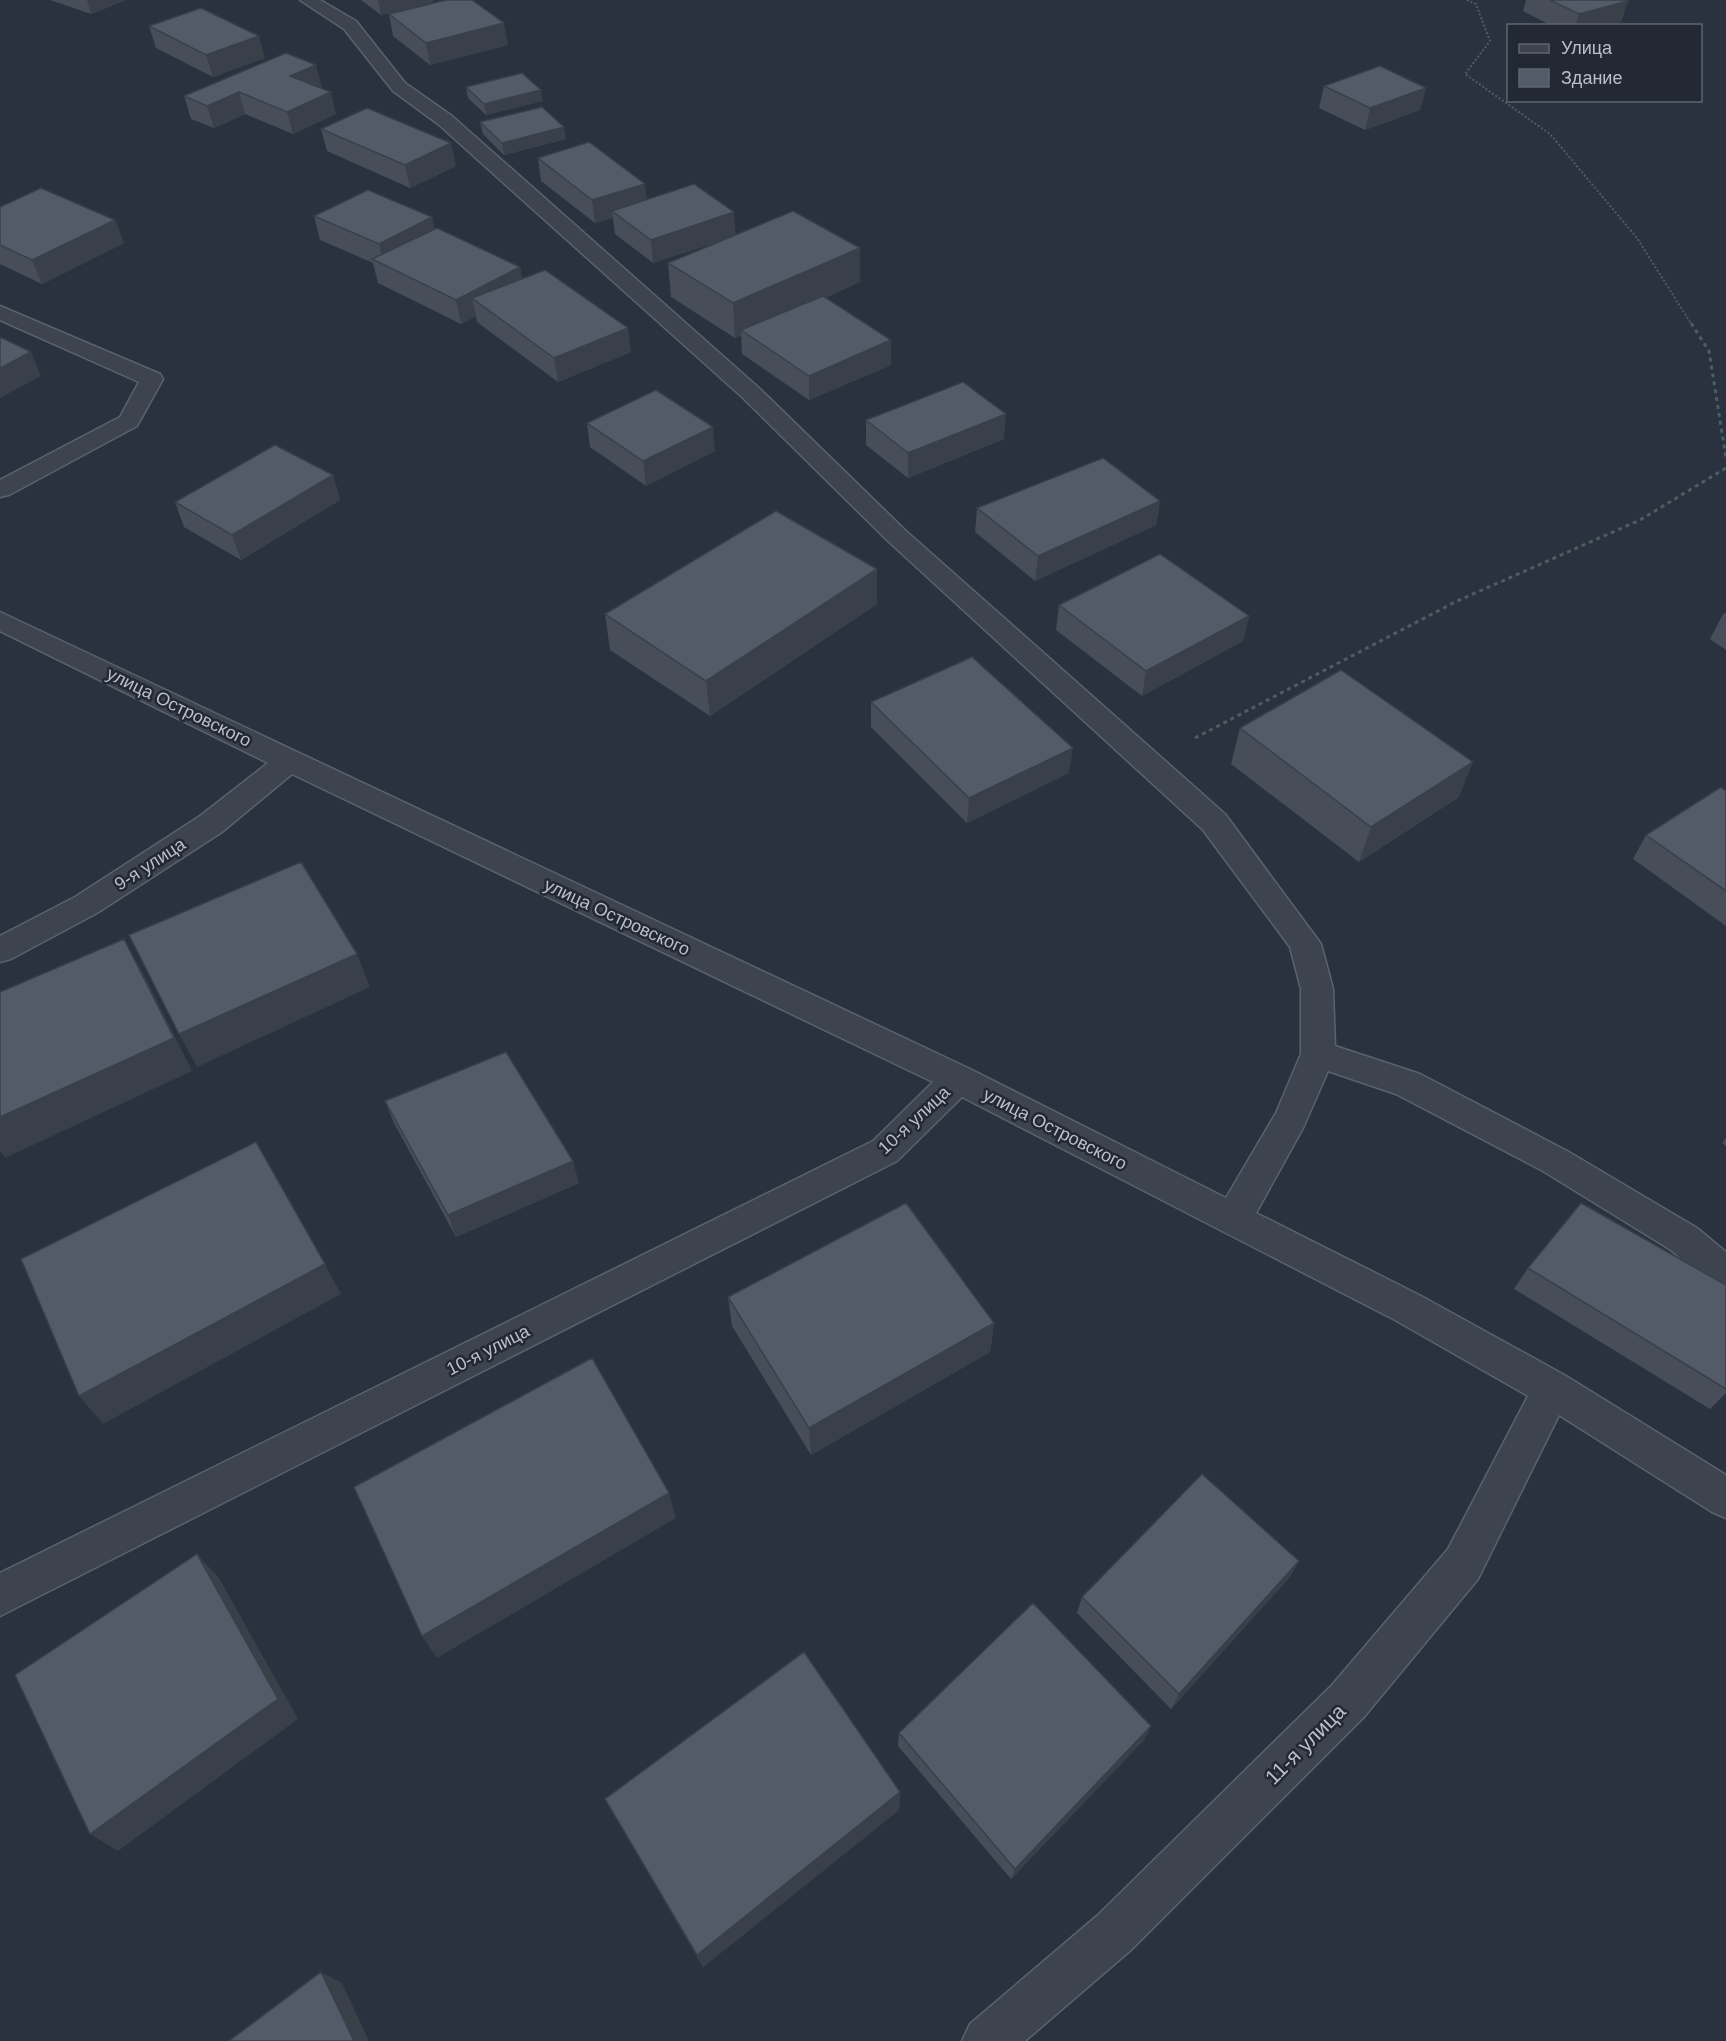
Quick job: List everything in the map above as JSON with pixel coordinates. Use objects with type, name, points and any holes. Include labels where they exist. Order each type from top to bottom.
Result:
[{"type":"street","points":[[308,0],[350,25],[399,87],[445,120],[751,393],[897,536],[1214,822],[1305,944],[1317,989],[1318,1054],[1291,1118],[1233,1219]]},
{"type":"street","points":[[0,312],[152,379],[129,421],[0,490]]},
{"type":"street","name":"улица Островского","points":[[0,620],[289,761],[958,1079],[1408,1308],[1552,1389],[1726,1498]]},
{"type":"street","name":"9-я улица","points":[[0,950],[86,905],[212,824],[289,761]]},
{"type":"street","points":[[1318,1054],[1408,1084],[1555,1161],[1684,1239],[1726,1275]]},
{"type":"street","name":"10-я улица","points":[[0,1595],[885,1151],[958,1079]]},
{"type":"street","name":"11-я улица","points":[[987,2041],[1115,1932],[1348,1701],[1463,1564],[1552,1389]]},
{"type":"path","points":[[1467,0],[1476,4],[1490,41],[1465,74],[1550,134],[1637,238],[1708,351],[1726,458]]},
{"type":"path","points":[[1149,763],[1455,602],[1640,520],[1726,468]]},
{"type":"building","points":[[446,0],[472,0],[504,23],[426,43],[389,14]]},
{"type":"building","points":[[1550,0],[1626,0],[1628,1],[1579,14]]},
{"type":"building","points":[[201,8],[259,36],[206,55],[149,26]]},
{"type":"building","points":[[286,53],[316,65],[290,76],[331,92],[287,112],[239,92],[207,106],[184,96]]},
{"type":"building","points":[[1380,66],[1426,88],[1370,108],[1324,86]]},
{"type":"building","points":[[522,73],[541,90],[484,104],[466,87]]},
{"type":"building","points":[[542,107],[564,127],[502,143],[480,122]]},
{"type":"building","points":[[367,108],[451,143],[405,165],[321,129]]},
{"type":"building","points":[[589,142],[645,184],[592,200],[538,158]]},
{"type":"building","points":[[694,184],[734,212],[651,240],[612,211]]},
{"type":"building","points":[[41,188],[115,220],[32,260],[0,245],[0,207]]},
{"type":"building","points":[[368,190],[432,217],[379,244],[314,216]]},
{"type":"building","points":[[793,211],[860,248],[733,303],[668,263]]},
{"type":"building","points":[[437,228],[520,267],[456,300],[372,259]]},
{"type":"building","points":[[545,270],[628,328],[554,358],[472,298]]},
{"type":"building","points":[[823,296],[891,340],[809,376],[741,330]]},
{"type":"building","points":[[0,337],[31,352],[0,368]]},
{"type":"building","points":[[963,382],[1006,414],[908,453],[866,420]]},
{"type":"building","points":[[656,390],[713,427],[643,461],[587,423]]},
{"type":"building","points":[[275,445],[333,475],[232,535],[175,502]]},
{"type":"building","points":[[1103,458],[1160,501],[1038,556],[977,508]]},
{"type":"building","points":[[776,511],[877,569],[706,681],[605,614]]},
{"type":"building","points":[[1160,554],[1249,616],[1146,671],[1059,605]]},
{"type":"building","points":[[972,657],[1073,748],[969,798],[871,702]]},
{"type":"building","points":[[1341,670],[1473,762],[1371,827],[1240,728]]},
{"type":"building","points":[[1721,787],[1726,791],[1726,891],[1646,835]]},
{"type":"building","points":[[301,862],[357,954],[179,1034],[129,935]]},
{"type":"building","points":[[124,939],[174,1038],[0,1117],[0,992]]},
{"type":"building","points":[[506,1052],[573,1161],[448,1215],[385,1101]]},
{"type":"building","points":[[256,1142],[325,1264],[79,1396],[21,1259]]},
{"type":"building","points":[[906,1203],[994,1323],[809,1428],[728,1297]]},
{"type":"building","points":[[1581,1203],[1726,1285],[1726,1389],[1528,1268]]},
{"type":"building","points":[[592,1358],[669,1493],[422,1636],[354,1487]]},
{"type":"building","points":[[1202,1474],[1299,1561],[1179,1694],[1082,1597]]},
{"type":"building","points":[[197,1554],[278,1699],[90,1834],[15,1675]]},
{"type":"building","points":[[1033,1603],[1151,1726],[1015,1869],[899,1733]]},
{"type":"building","points":[[804,1652],[900,1792],[697,1955],[605,1799]]},
{"type":"building","points":[[321,1972],[354,2041],[229,2041]]}]
